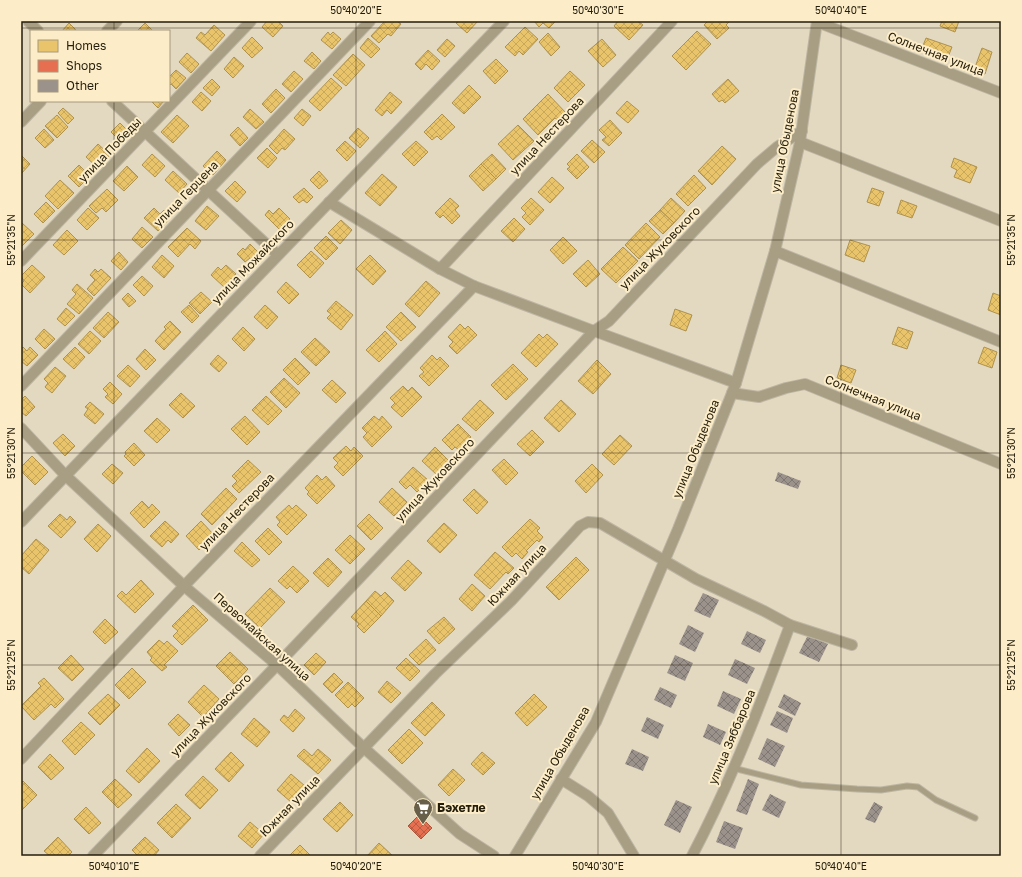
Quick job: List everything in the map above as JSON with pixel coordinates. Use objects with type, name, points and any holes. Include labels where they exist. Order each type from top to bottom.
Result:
[{"type":"street","points":[[28,21],[37,30]]},
{"type":"street","points":[[108,30],[116,21]]},
{"type":"street","name":"улица Победы","points":[[21,261],[251,21]]},
{"type":"street","name":"улица Герцена","points":[[21,386],[370,21]]},
{"type":"street","name":"улица Можайского","points":[[21,522],[504,21]]},
{"type":"street","name":"улица Нестерова","points":[[440,269],[672,21]]},
{"type":"street","name":"Солнечная улица","points":[[817,22],[1001,93]]},
{"type":"street","name":"улица Обыденова","points":[[515,856],[596,722],[664,561],[736,383],[775,251],[800,142],[817,22]]},
{"type":"street","points":[[21,122],[40,102]]},
{"type":"street","points":[[113,102],[278,255]]},
{"type":"street","name":"улица Жуковского","points":[[93,856],[277,665],[594,331],[609,321],[757,164],[777,147],[802,131]]},
{"type":"street","points":[[800,142],[1001,220]]},
{"type":"street","points":[[329,202],[440,269],[474,286],[736,383]]},
{"type":"street","points":[[775,251],[1001,342]]},
{"type":"street","name":"улица Нестерова","points":[[21,759],[184,586],[474,286]]},
{"type":"street","name":"Солнечная улица","points":[[732,393],[760,397],[786,388],[805,384],[1001,464]]},
{"type":"street","name":"Первомайская улица","points":[[21,428],[65,475],[184,586],[277,665],[364,748],[460,834],[494,856]]},
{"type":"street","name":"Южная улица","points":[[260,856],[435,674],[511,601],[580,526],[588,522],[600,523],[696,579],[790,625],[852,645]]},
{"type":"street","name":"улица Зяббарова","points":[[692,856],[712,819],[734,768],[790,625]]},
{"type":"street","points":[[561,779],[588,796],[608,813],[634,856]]},
{"type":"lane","points":[[734,768],[801,785],[865,790],[880,790],[907,786],[918,787],[936,800],[975,818]]},
{"type":"building: Homes","points":[[267,21],[278,21],[283,26],[273,37],[262,27]]},
{"type":"building: Homes","points":[[385,21],[397,21],[401,24],[391,36],[388,34],[379,43],[371,36]]},
{"type":"building: Homes","points":[[459,21],[478,21],[467,33],[456,23]]},
{"type":"building: Homes","points":[[534,21],[556,21],[549,28],[543,23],[539,27]]},
{"type":"building: Homes","points":[[618,21],[638,21],[643,25],[629,40],[614,26]]},
{"type":"building: Homes","points":[[708,21],[730,21],[726,25],[729,28],[717,39],[704,25]]},
{"type":"building: Homes","points":[[942,21],[959,21],[955,32],[940,26]]},
{"type":"building: Homes","points":[[69,23],[76,30],[63,30]]},
{"type":"building: Homes","points":[[145,23],[152,30],[138,30]]},
{"type":"building: Homes","points":[[214,25],[225,35],[211,51],[196,38],[201,32],[205,35]]},
{"type":"building: Homes","points":[[525,27],[538,39],[523,55],[519,51],[515,56],[505,47]]},
{"type":"building: Homes","points":[[697,31],[711,44],[686,70],[672,56]]},
{"type":"building: Homes","points":[[328,32],[330,35],[333,32],[341,39],[332,49],[321,40]]},
{"type":"building: Homes","points":[[548,33],[560,47],[551,56],[539,42]]},
{"type":"building: Homes","points":[[252,37],[263,48],[252,58],[242,48]]},
{"type":"building: Homes","points":[[368,38],[380,49],[371,58],[360,48]]},
{"type":"building: Homes","points":[[926,38],[952,47],[948,57],[922,48]]},
{"type":"building: Homes","points":[[447,39],[455,46],[445,57],[437,50]]},
{"type":"building: Homes","points":[[602,39],[616,55],[603,67],[588,51]]},
{"type":"building: Homes","points":[[982,48],[992,52],[985,74],[974,70]]},
{"type":"building: Homes","points":[[428,50],[440,61],[432,70],[426,64],[421,70],[415,64]]},
{"type":"building: Homes","points":[[312,52],[321,61],[314,69],[304,61]]},
{"type":"building: Homes","points":[[187,53],[199,64],[191,73],[179,62]]},
{"type":"building: Homes","points":[[353,54],[365,65],[346,86],[333,75]]},
{"type":"building: Homes","points":[[234,57],[244,66],[233,78],[224,69]]},
{"type":"building: Homes","points":[[496,59],[508,71],[495,84],[483,71]]},
{"type":"building: Homes","points":[[176,70],[186,78],[176,89],[171,84],[170,85],[170,76]]},
{"type":"building: Homes","points":[[294,71],[303,79],[291,92],[282,84]]},
{"type":"building: Homes","points":[[570,71],[585,85],[568,102],[554,88]]},
{"type":"building: Homes","points":[[331,78],[342,88],[320,111],[309,101]]},
{"type":"building: Homes","points":[[212,79],[220,87],[212,96],[203,88]]},
{"type":"building: Homes","points":[[728,79],[739,91],[725,103],[722,100],[719,102],[712,94]]},
{"type":"building: Homes","points":[[469,85],[481,97],[464,114],[452,103]]},
{"type":"building: Homes","points":[[276,89],[285,98],[271,113],[262,104]]},
{"type":"building: Homes","points":[[201,92],[211,101],[202,111],[192,102]]},
{"type":"building: Homes","points":[[390,92],[402,102],[391,114],[387,110],[382,116],[375,110]]},
{"type":"building: Homes","points":[[548,94],[567,114],[559,121],[555,118],[538,135],[523,119]]},
{"type":"building: Homes","points":[[627,101],[639,111],[628,123],[616,113]]},
{"type":"building: Homes","points":[[152,102],[163,102],[158,108]]},
{"type":"building: Homes","points":[[63,108],[74,118],[68,124],[58,113]]},
{"type":"building: Homes","points":[[250,109],[264,122],[256,129],[243,117]]},
{"type":"building: Homes","points":[[302,109],[311,116],[303,126],[294,118]]},
{"type":"building: Homes","points":[[442,114],[455,127],[441,140],[437,136],[432,140],[424,132]]},
{"type":"building: Homes","points":[[57,115],[68,127],[57,138],[45,126]]},
{"type":"building: Homes","points":[[177,115],[189,126],[173,143],[161,132]]},
{"type":"building: Homes","points":[[610,120],[622,133],[609,146],[602,140],[606,137],[599,130]]},
{"type":"building: Homes","points":[[120,123],[130,133],[121,142],[111,132]]},
{"type":"building: Homes","points":[[518,125],[534,141],[513,160],[498,144]]},
{"type":"building: Homes","points":[[238,127],[248,138],[240,146],[230,135]]},
{"type":"building: Homes","points":[[358,128],[369,138],[360,148],[349,138]]},
{"type":"building: Homes","points":[[44,129],[54,140],[45,148],[35,138]]},
{"type":"building: Homes","points":[[284,129],[295,139],[285,150],[282,148],[277,154],[269,146]]},
{"type":"building: Homes","points":[[592,140],[605,152],[594,163],[581,151]]},
{"type":"building: Homes","points":[[345,141],[356,151],[347,161],[336,150]]},
{"type":"building: Homes","points":[[416,141],[428,152],[414,166],[402,154]]},
{"type":"building: Homes","points":[[98,144],[110,155],[98,168],[86,157]]},
{"type":"building: Homes","points":[[722,146],[736,159],[712,185],[698,171]]},
{"type":"building: Homes","points":[[267,148],[277,158],[268,168],[257,158]]},
{"type":"building: Homes","points":[[217,151],[226,160],[213,175],[203,166]]},
{"type":"building: Homes","points":[[152,154],[165,166],[155,177],[142,165]]},
{"type":"building: Homes","points":[[492,154],[506,169],[496,179],[481,164]]},
{"type":"building: Homes","points":[[577,154],[589,167],[577,179],[567,169],[570,167],[567,164]]},
{"type":"building: Homes","points":[[21,155],[30,164],[21,174]]},
{"type":"building: Homes","points":[[954,158],[977,167],[970,183],[954,177],[957,170],[951,167]]},
{"type":"building: Homes","points":[[481,164],[496,179],[483,191],[469,176]]},
{"type":"building: Homes","points":[[79,165],[90,176],[79,187],[68,176]]},
{"type":"building: Homes","points":[[127,166],[138,177],[124,191],[113,181]]},
{"type":"building: Homes","points":[[173,171],[187,184],[179,193],[165,180]]},
{"type":"building: Homes","points":[[319,171],[328,181],[319,189],[310,180]]},
{"type":"building: Homes","points":[[382,174],[397,187],[380,206],[365,193]]},
{"type":"building: Homes","points":[[694,175],[706,188],[688,206],[676,194]]},
{"type":"building: Homes","points":[[552,177],[564,188],[550,203],[538,192]]},
{"type":"building: Homes","points":[[60,180],[74,193],[58,209],[45,196]]},
{"type":"building: Homes","points":[[235,181],[246,192],[237,202],[225,191]]},
{"type":"building: Homes","points":[[304,188],[313,197],[307,203],[303,200],[299,203],[293,197]]},
{"type":"building: Homes","points":[[872,188],[884,192],[879,206],[867,202]]},
{"type":"building: Homes","points":[[107,189],[118,200],[106,212],[102,208],[96,213],[89,206]]},
{"type":"building: Homes","points":[[450,198],[459,206],[455,210],[460,216],[452,224],[443,215],[440,218],[435,213]]},
{"type":"building: Homes","points":[[531,198],[544,210],[530,225],[522,217],[526,213],[521,208]]},
{"type":"building: Homes","points":[[671,198],[685,211],[674,223],[660,210]]},
{"type":"building: Homes","points":[[901,200],[917,206],[912,218],[897,213]]},
{"type":"building: Homes","points":[[46,202],[55,211],[43,223],[34,214]]},
{"type":"building: Homes","points":[[207,206],[219,216],[206,230],[195,221]]},
{"type":"building: Homes","points":[[88,208],[99,218],[87,230],[77,220]]},
{"type":"building: Homes","points":[[154,208],[160,214],[164,210],[171,217],[158,231],[144,218]]},
{"type":"building: Homes","points":[[279,208],[290,219],[280,230],[265,215],[269,210],[273,214]]},
{"type":"building: Homes","points":[[660,210],[674,223],[663,234],[649,221]]},
{"type":"building: Homes","points":[[514,218],[525,229],[513,242],[501,231]]},
{"type":"building: Homes","points":[[341,220],[352,230],[340,244],[328,233]]},
{"type":"building: Homes","points":[[22,223],[34,234],[21,247],[21,225]]},
{"type":"building: Homes","points":[[646,223],[660,237],[639,259],[625,245]]},
{"type":"building: Homes","points":[[142,227],[153,237],[142,248],[132,239]]},
{"type":"building: Homes","points":[[187,228],[201,241],[195,249],[190,244],[178,257],[168,247]]},
{"type":"building: Homes","points":[[67,230],[78,241],[64,255],[53,245]]},
{"type":"building: Homes","points":[[326,236],[338,248],[326,260],[314,248]]},
{"type":"building: Homes","points":[[563,237],[577,251],[563,264],[550,250]]},
{"type":"building: Homes","points":[[850,240],[870,246],[864,262],[845,255]]},
{"type":"building: Homes","points":[[250,244],[259,253],[252,260],[250,258],[245,262],[237,254],[243,248],[245,250]]},
{"type":"building: Homes","points":[[623,247],[638,261],[616,283],[601,269]]},
{"type":"building: Homes","points":[[311,251],[324,263],[310,278],[297,265]]},
{"type":"building: Homes","points":[[119,252],[128,262],[121,270],[111,261]]},
{"type":"building: Homes","points":[[162,255],[174,266],[164,278],[152,267]]},
{"type":"building: Homes","points":[[370,255],[386,271],[373,285],[356,269]]},
{"type":"building: Homes","points":[[588,260],[600,274],[586,287],[573,274]]},
{"type":"building: Homes","points":[[32,265],[45,277],[30,293],[21,284],[24,281],[21,276]]},
{"type":"building: Homes","points":[[226,265],[236,274],[224,287],[211,275],[218,267],[221,270]]},
{"type":"building: Homes","points":[[95,269],[98,272],[101,269],[111,278],[94,296],[87,289],[95,280],[90,275]]},
{"type":"building: Homes","points":[[142,276],[153,286],[144,296],[133,285]]},
{"type":"building: Homes","points":[[426,281],[440,293],[419,317],[405,304]]},
{"type":"building: Homes","points":[[286,282],[299,294],[289,304],[277,292]]},
{"type":"building: Homes","points":[[77,284],[93,298],[79,314],[67,304],[76,294],[72,290]]},
{"type":"building: Homes","points":[[201,292],[212,302],[200,314],[189,303]]},
{"type":"building: Homes","points":[[128,293],[136,301],[129,307],[122,299]]},
{"type":"building: Homes","points":[[993,293],[1001,296],[1001,315],[988,310]]},
{"type":"building: Homes","points":[[336,301],[353,315],[341,330],[327,318],[331,314],[327,311]]},
{"type":"building: Homes","points":[[189,305],[199,316],[192,323],[181,312]]},
{"type":"building: Homes","points":[[265,305],[278,317],[267,329],[254,317]]},
{"type":"building: Homes","points":[[66,308],[75,316],[65,326],[57,319]]},
{"type":"building: Homes","points":[[675,309],[692,315],[686,331],[670,325]]},
{"type":"building: Homes","points":[[108,312],[119,322],[104,338],[93,328]]},
{"type":"building: Homes","points":[[401,312],[416,327],[401,341],[386,327]]},
{"type":"building: Homes","points":[[170,321],[181,332],[164,350],[155,341],[166,329],[164,327]]},
{"type":"building: Homes","points":[[460,324],[465,329],[468,326],[477,335],[457,354],[449,346],[453,342],[448,337]]},
{"type":"building: Homes","points":[[243,327],[255,339],[244,351],[232,339]]},
{"type":"building: Homes","points":[[898,327],[913,332],[907,349],[892,344]]},
{"type":"building: Homes","points":[[44,329],[55,339],[45,349],[35,339]]},
{"type":"building: Homes","points":[[90,331],[101,341],[89,354],[78,344]]},
{"type":"building: Homes","points":[[385,331],[397,344],[379,362],[366,350]]},
{"type":"building: Homes","points":[[539,334],[543,338],[547,334],[558,344],[536,367],[521,353]]},
{"type":"building: Homes","points":[[315,338],[330,352],[316,366],[301,352]]},
{"type":"building: Homes","points":[[23,347],[27,351],[30,347],[38,355],[27,366],[21,361],[21,350]]},
{"type":"building: Homes","points":[[75,347],[85,357],[74,369],[63,359]]},
{"type":"building: Homes","points":[[984,347],[997,352],[992,368],[978,363]]},
{"type":"building: Homes","points":[[145,349],[156,360],[146,370],[136,359]]},
{"type":"building: Homes","points":[[218,355],[227,363],[219,372],[210,364]]},
{"type":"building: Homes","points":[[432,355],[437,360],[440,357],[449,366],[429,386],[419,376],[424,372],[420,368]]},
{"type":"building: Homes","points":[[295,358],[310,373],[298,385],[283,370]]},
{"type":"building: Homes","points":[[597,360],[611,374],[593,394],[578,381]]},
{"type":"building: Homes","points":[[513,364],[528,379],[506,400],[491,385]]},
{"type":"building: Homes","points":[[128,365],[140,376],[130,387],[117,376]]},
{"type":"building: Homes","points":[[841,365],[856,370],[851,383],[837,378]]},
{"type":"building: Homes","points":[[55,367],[66,376],[52,393],[45,387],[48,383],[44,379]]},
{"type":"building: Homes","points":[[284,378],[300,393],[286,408],[270,392]]},
{"type":"building: Homes","points":[[332,380],[346,393],[336,403],[322,390]]},
{"type":"building: Homes","points":[[110,382],[122,394],[113,404],[105,397],[108,394],[103,389]]},
{"type":"building: Homes","points":[[403,386],[408,391],[412,387],[422,397],[402,417],[391,407],[395,403],[390,398]]},
{"type":"building: Homes","points":[[181,393],[195,406],[183,418],[169,405]]},
{"type":"building: Homes","points":[[25,396],[35,407],[26,416],[21,412],[21,400]]},
{"type":"building: Homes","points":[[266,396],[282,411],[268,425],[252,410]]},
{"type":"building: Homes","points":[[480,400],[494,413],[476,431],[462,419]]},
{"type":"building: Homes","points":[[561,400],[576,414],[559,432],[544,418]]},
{"type":"building: Homes","points":[[90,402],[104,414],[95,424],[84,415],[88,409],[85,407]]},
{"type":"building: Homes","points":[[245,416],[260,432],[247,445],[231,429]]},
{"type":"building: Homes","points":[[374,416],[379,420],[382,416],[392,427],[372,447],[363,437],[367,433],[362,428]]},
{"type":"building: Homes","points":[[157,418],[170,430],[157,443],[144,431]]},
{"type":"building: Homes","points":[[458,424],[471,437],[459,450],[455,447],[452,450],[442,440]]},
{"type":"building: Homes","points":[[532,430],[544,442],[530,456],[517,444]]},
{"type":"building: Homes","points":[[63,434],[75,446],[65,456],[53,443]]},
{"type":"building: Homes","points":[[620,435],[632,446],[614,465],[602,454]]},
{"type":"building: Homes","points":[[134,443],[145,455],[134,466],[124,456],[126,454],[125,452]]},
{"type":"building: Homes","points":[[346,446],[351,451],[354,447],[363,456],[343,476],[334,467],[338,463],[333,458]]},
{"type":"building: Homes","points":[[435,447],[449,461],[437,475],[422,461]]},
{"type":"building: Homes","points":[[32,456],[48,472],[35,485],[21,471],[21,467]]},
{"type":"building: Homes","points":[[504,459],[518,473],[506,485],[492,470]]},
{"type":"building: Homes","points":[[248,460],[261,472],[239,493],[232,486],[237,481],[232,476]]},
{"type":"building: Homes","points":[[112,464],[123,473],[113,484],[102,474]]},
{"type":"building: Homes","points":[[592,464],[603,475],[586,493],[575,481]]},
{"type":"building: Homes","points":[[413,467],[428,480],[417,492],[410,485],[406,489],[399,482]]},
{"type":"building: Homes","points":[[317,475],[322,480],[326,476],[335,486],[317,504],[307,494],[309,492],[305,488]]},
{"type":"building: Homes","points":[[226,488],[237,499],[212,525],[201,514]]},
{"type":"building: Homes","points":[[392,488],[407,502],[394,516],[379,502]]},
{"type":"building: Homes","points":[[474,489],[488,502],[477,514],[463,500]]},
{"type":"building: Homes","points":[[142,501],[149,508],[152,504],[160,512],[144,528],[130,513]]},
{"type":"building: Homes","points":[[289,505],[292,509],[296,505],[307,515],[287,535],[277,525],[280,522],[276,517]]},
{"type":"building: Homes","points":[[60,514],[67,520],[70,516],[76,522],[61,538],[48,526]]},
{"type":"building: Homes","points":[[369,514],[383,528],[371,540],[357,526]]},
{"type":"building: Homes","points":[[530,519],[540,528],[537,531],[543,537],[539,542],[537,540],[526,551],[528,552],[522,559],[516,553],[512,557],[502,547]]},
{"type":"building: Homes","points":[[165,521],[179,534],[171,543],[168,540],[162,547],[150,536]]},
{"type":"building: Homes","points":[[201,521],[214,535],[199,550],[186,536]]},
{"type":"building: Homes","points":[[444,523],[457,535],[440,553],[427,541]]},
{"type":"building: Homes","points":[[98,524],[111,536],[97,552],[84,539]]},
{"type":"building: Homes","points":[[268,528],[282,542],[269,555],[255,541]]},
{"type":"building: Homes","points":[[350,535],[365,549],[350,564],[335,550]]},
{"type":"building: Homes","points":[[36,539],[49,550],[29,574],[21,567],[21,556]]},
{"type":"building: Homes","points":[[242,542],[260,560],[252,567],[234,551]]},
{"type":"building: Homes","points":[[495,552],[514,568],[508,574],[506,572],[490,589],[474,575]]},
{"type":"building: Homes","points":[[576,557],[589,570],[559,600],[546,587]]},
{"type":"building: Homes","points":[[328,558],[342,572],[328,587],[313,573]]},
{"type":"building: Homes","points":[[408,560],[422,573],[405,591],[391,578]]},
{"type":"building: Homes","points":[[293,566],[309,581],[297,593],[290,586],[287,589],[278,581]]},
{"type":"building: Homes","points":[[141,580],[154,594],[135,613],[117,596],[122,591],[126,595]]},
{"type":"building: Homes","points":[[472,584],[485,596],[472,611],[459,599]]},
{"type":"building: Homes","points":[[270,588],[285,602],[260,628],[245,614]]},
{"type":"building: Homes","points":[[375,591],[381,596],[385,592],[394,601],[381,616],[366,601]]},
{"type":"building: Homes","points":[[366,601],[381,616],[364,633],[357,626],[359,624],[351,617]]},
{"type":"building: Homes","points":[[193,605],[208,620],[182,645],[173,636],[178,631],[172,626]]},
{"type":"building: Homes","points":[[444,617],[455,629],[439,644],[427,631]]},
{"type":"building: Homes","points":[[105,619],[118,632],[105,644],[93,632]]},
{"type":"building: Homes","points":[[426,639],[436,650],[419,665],[409,655]]},
{"type":"building: Homes","points":[[159,640],[164,644],[167,641],[178,651],[164,665],[167,667],[162,671],[150,660],[152,658],[147,652]]},
{"type":"building: Homes","points":[[230,652],[248,669],[234,684],[216,666]]},
{"type":"building: Homes","points":[[316,653],[326,662],[314,675],[304,665]]},
{"type":"building: Homes","points":[[71,655],[84,669],[72,681],[58,668]]},
{"type":"building: Homes","points":[[406,658],[420,671],[410,681],[396,668]]},
{"type":"building: Homes","points":[[132,668],[146,682],[129,699],[115,685]]},
{"type":"building: Homes","points":[[334,673],[343,682],[332,693],[323,684]]},
{"type":"building: Homes","points":[[44,678],[64,699],[55,708],[51,704],[34,720],[21,706],[41,686],[38,683]]},
{"type":"building: Homes","points":[[387,681],[401,693],[391,703],[378,692]]},
{"type":"building: Homes","points":[[348,682],[364,698],[355,707],[352,704],[348,708],[335,695]]},
{"type":"building: Homes","points":[[204,685],[219,699],[203,717],[188,702]]},
{"type":"building: Homes","points":[[108,694],[120,705],[100,725],[88,713]]},
{"type":"building: Homes","points":[[534,694],[547,707],[527,726],[515,713]]},
{"type":"building: Homes","points":[[432,702],[445,715],[425,736],[411,723]]},
{"type":"building: Homes","points":[[295,709],[305,718],[293,732],[280,720],[284,715],[288,718]]},
{"type":"building: Homes","points":[[178,714],[190,725],[179,736],[168,724]]},
{"type":"building: Homes","points":[[254,718],[270,732],[257,747],[241,734]]},
{"type":"building: Homes","points":[[81,722],[95,735],[75,755],[62,741]]},
{"type":"building: Homes","points":[[409,729],[423,743],[402,764],[388,750]]},
{"type":"building: Homes","points":[[147,748],[160,761],[139,783],[126,771]]},
{"type":"building: Homes","points":[[304,749],[312,756],[318,749],[331,760],[318,774],[297,756]]},
{"type":"building: Homes","points":[[231,752],[244,765],[229,782],[215,769]]},
{"type":"building: Homes","points":[[482,752],[495,763],[483,775],[471,764]]},
{"type":"building: Homes","points":[[50,754],[64,768],[51,780],[38,767]]},
{"type":"building: Homes","points":[[453,769],[465,780],[449,796],[438,785]]},
{"type":"building: Homes","points":[[291,774],[305,786],[291,802],[277,790]]},
{"type":"building: Homes","points":[[203,776],[218,790],[200,809],[185,795]]},
{"type":"building: Homes","points":[[115,779],[132,795],[118,808],[102,792]]},
{"type":"building: Homes","points":[[23,781],[37,795],[21,811],[21,783]]},
{"type":"building: Homes","points":[[340,802],[353,815],[337,832],[323,819]]},
{"type":"building: Homes","points":[[176,804],[191,818],[172,838],[157,823]]},
{"type":"building: Homes","points":[[86,807],[101,823],[89,834],[74,819]]},
{"type":"building: Homes","points":[[250,822],[264,834],[252,848],[238,836]]},
{"type":"building: Homes","points":[[58,837],[72,852],[68,856],[50,856],[44,851]]},
{"type":"building: Homes","points":[[145,837],[159,850],[154,856],[138,856],[132,850]]},
{"type":"building: Homes","points":[[379,843],[393,856],[367,856]]},
{"type":"building: Homes","points":[[300,845],[311,856],[289,856]]},
{"type":"building: Shops","points":[[419,815],[432,828],[421,839],[408,826]]},
{"type":"building: Other","points":[[778,472],[801,481],[798,489],[775,481]]},
{"type":"building: Other","points":[[703,593],[719,600],[710,618],[694,611]]},
{"type":"building: Other","points":[[688,625],[704,633],[695,652],[679,644]]},
{"type":"building: Other","points":[[747,631],[766,640],[760,653],[741,644]]},
{"type":"building: Other","points":[[808,635],[828,644],[819,662],[799,653]]},
{"type":"building: Other","points":[[675,655],[693,663],[685,681],[667,673]]},
{"type":"building: Other","points":[[735,659],[755,668],[747,684],[728,675]]},
{"type":"building: Other","points":[[660,687],[677,695],[671,708],[654,700]]},
{"type":"building: Other","points":[[723,691],[741,699],[734,714],[717,706]]},
{"type":"building: Other","points":[[784,694],[801,703],[795,716],[778,707]]},
{"type":"building: Other","points":[[777,711],[793,718],[787,733],[770,725]]},
{"type":"building: Other","points":[[647,717],[664,725],[658,739],[641,731]]},
{"type":"building: Other","points":[[708,724],[726,732],[720,745],[703,737]]},
{"type":"building: Other","points":[[767,738],[785,746],[775,767],[758,759]]},
{"type":"building: Other","points":[[632,749],[649,757],[643,771],[625,764]]},
{"type":"building: Other","points":[[748,779],[759,784],[747,815],[736,811]]},
{"type":"building: Other","points":[[770,794],[786,802],[779,818],[762,810]]},
{"type":"building: Other","points":[[676,800],[692,807],[680,833],[664,825]]},
{"type":"building: Other","points":[[874,802],[883,807],[875,823],[865,819]]},
{"type":"building: Other","points":[[724,821],[743,828],[735,849],[716,842]]},
{"type":"place","name":"Бэхетле","points":[[423,825]]}]
